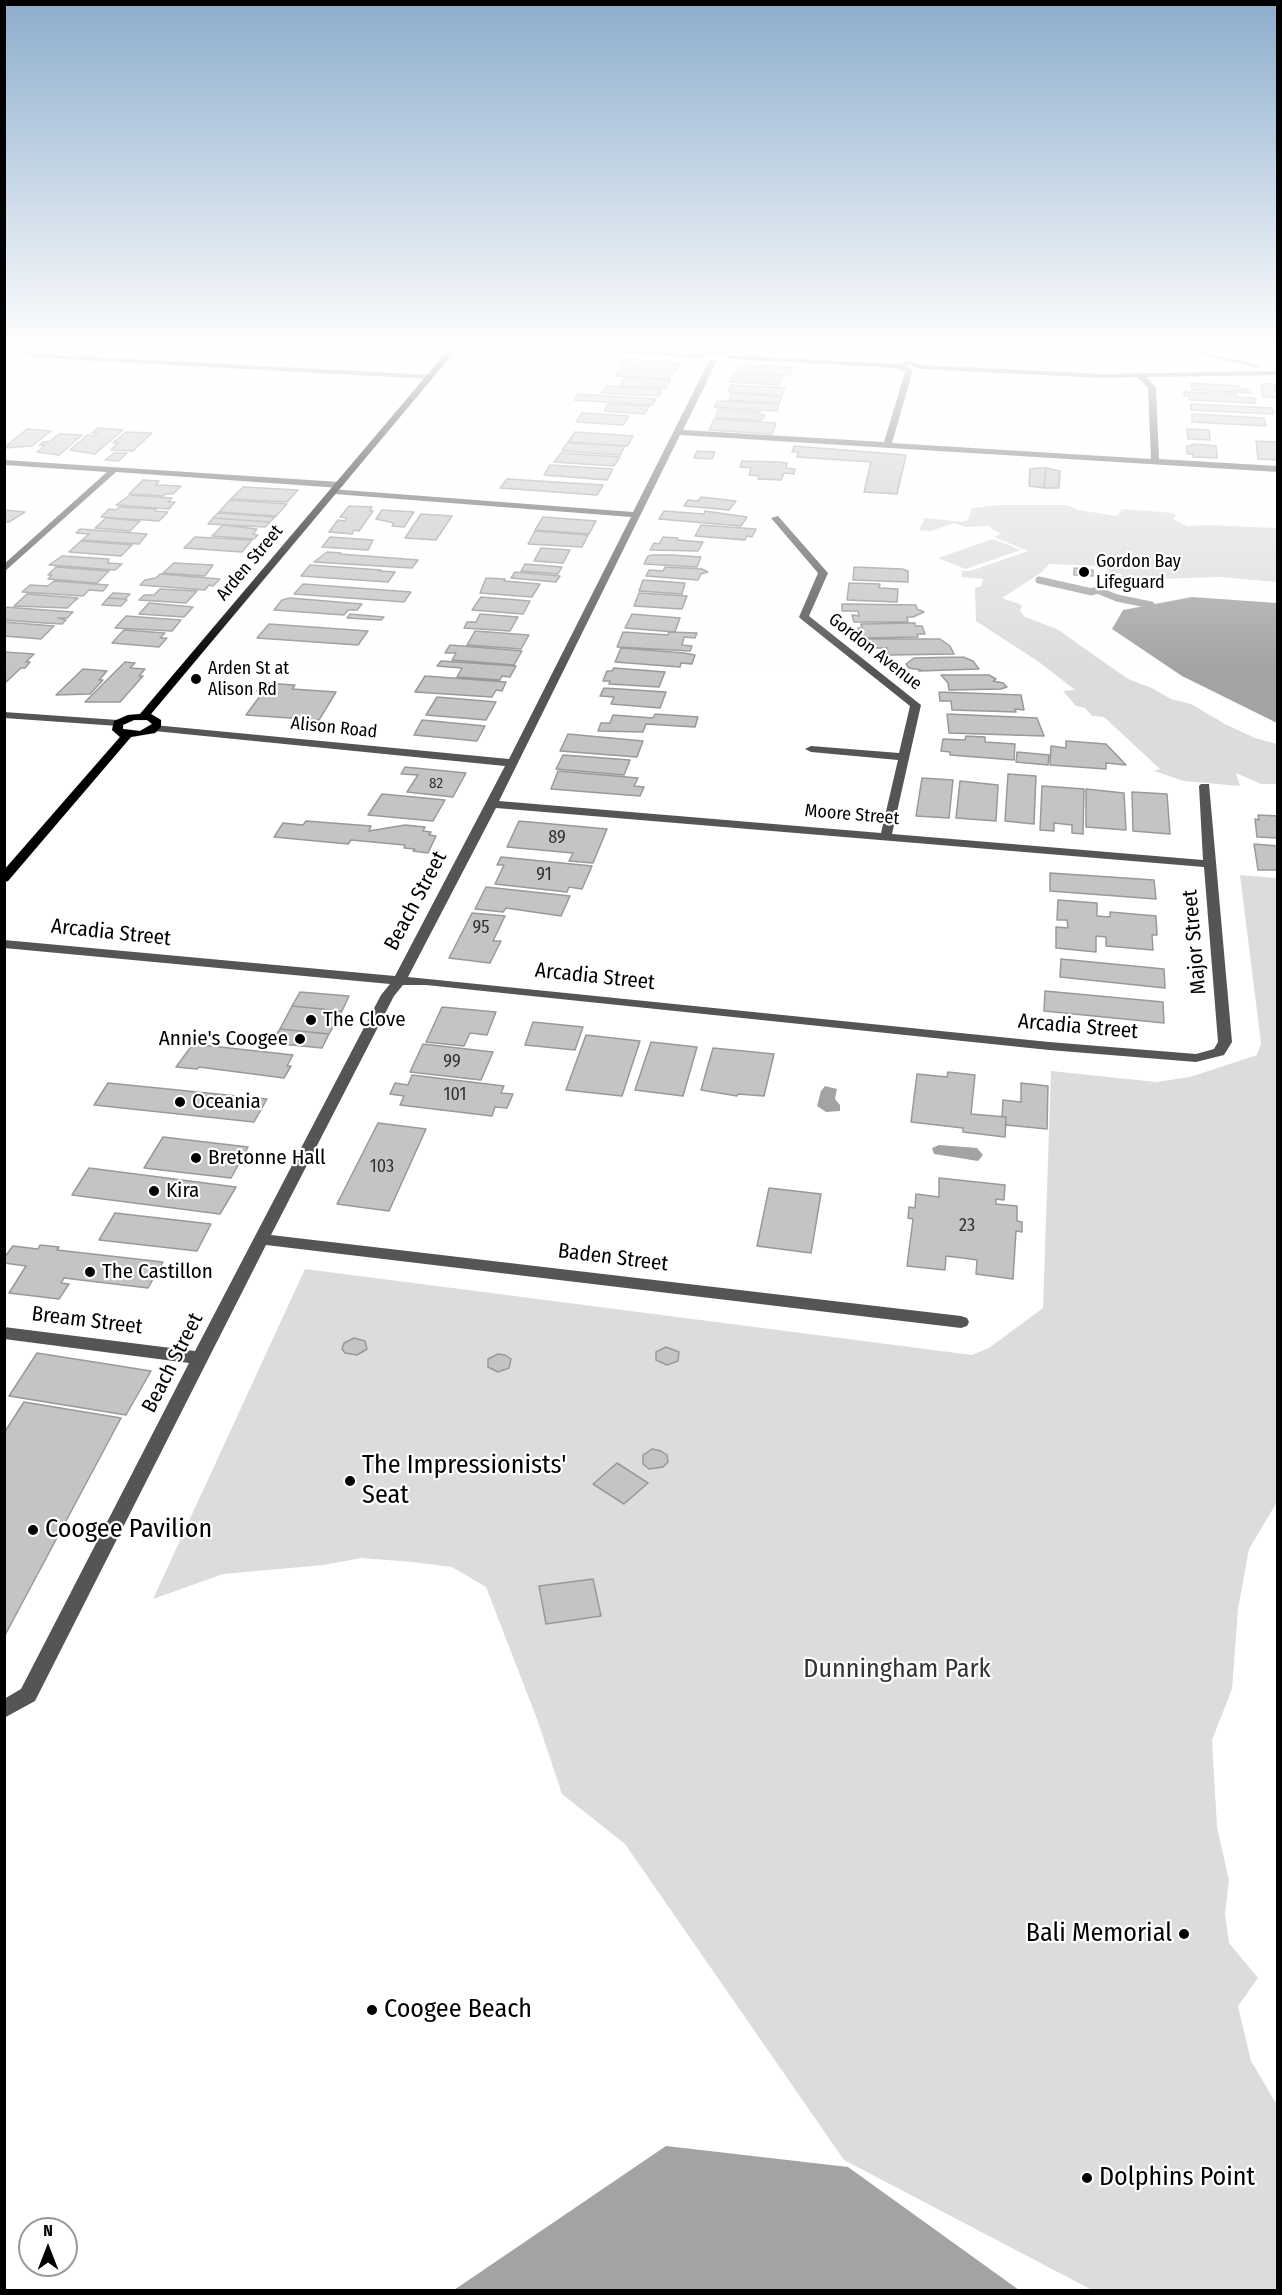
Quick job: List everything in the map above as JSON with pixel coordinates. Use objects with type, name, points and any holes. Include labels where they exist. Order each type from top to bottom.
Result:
[{"type":"main road","name":"Arden Street","points":[[144,717],[364,456]]},
{"type":"main road","points":[[144,717],[157,722],[154,728],[146,733],[128,735],[117,730],[118,723],[126,719],[144,717]]},
{"type":"main road","points":[[4,878],[128,735]]},
{"type":"street","name":"Beach Street","points":[[4,1710],[28,1695],[261,1239],[388,996],[400,980],[492,804],[664,456]]},
{"type":"street","points":[[1062,456],[1278,469]]},
{"type":"street","points":[[1155,456],[1155,462]]},
{"type":"street","points":[[4,462],[337,488],[635,515]]},
{"type":"street","points":[[4,569],[115,470]]},
{"type":"street","name":"Gordon Avenue","points":[[776,518],[823,573],[804,617],[916,705],[886,836]]},
{"type":"street","points":[[4,715],[118,723]]},
{"type":"street","name":"Alison Road","points":[[154,728],[511,764]]},
{"type":"street","points":[[811,749],[904,757]]},
{"type":"street","name":"Major Street","points":[[1180,1058],[1210,1056],[1219,1052],[1225,1042],[1209,864],[1205,786]]},
{"type":"street","name":"Moore Street","points":[[492,804],[1209,864]]},
{"type":"street","name":"Arcadia Street","points":[[4,944],[366,979],[400,980],[1180,1058]]},
{"type":"street","name":"Baden Street","points":[[261,1239],[961,1322]]},
{"type":"street","name":"Bream Street","points":[[4,1333],[200,1358]]},
{"type":"green space","points":[[1001,505],[1067,505],[1079,510],[1117,516],[1121,510],[1125,509],[1172,513],[1176,515],[1173,519],[1187,526],[1277,528],[1277,582],[1220,577],[1153,579],[1121,577],[1121,574],[1109,572],[1104,566],[1049,564],[1042,572],[1002,598],[1022,605],[1020,611],[1025,617],[1057,629],[1128,679],[1152,688],[1171,699],[1191,704],[1255,738],[1277,744],[1277,784],[1261,784],[1236,773],[1240,786],[1184,781],[1154,771],[1160,769],[1104,717],[1092,716],[1085,708],[1076,706],[1063,691],[1075,690],[1039,662],[976,621],[975,588],[981,586],[983,579],[962,577],[962,571],[970,571],[1028,551],[994,537],[1001,534],[988,526],[966,527],[954,523],[931,531],[919,530],[925,518],[963,522],[969,518],[972,508]]},
{"type":"green space","points":[[993,539],[1021,550],[965,569],[938,558]]},
{"type":"green space","name":"Dunningham Park","points":[[1240,875],[1277,878],[1277,1502],[1249,1549],[1238,1609],[1232,1689],[1212,1740],[1217,1827],[1229,1880],[1225,1914],[1229,1943],[1258,1978],[1238,2006],[1251,2061],[1277,2105],[1277,2290],[1092,2290],[844,2160],[625,1844],[562,1794],[537,1719],[486,1587],[452,1567],[361,1558],[324,1565],[223,1574],[153,1599],[305,1269],[972,1355],[989,1348],[1043,1308],[1051,1071],[1156,1082],[1190,1077],[1257,1055],[1261,1043]]},
{"type":"shaded area","points":[[1192,597],[1277,603],[1277,723],[1182,676],[1112,629],[1123,610]]},
{"type":"shaded area","points":[[825,1086],[837,1089],[835,1099],[840,1105],[840,1111],[826,1112],[817,1106],[821,1091]]},
{"type":"shaded area","points":[[939,1145],[977,1148],[983,1155],[978,1161],[934,1154],[932,1148]]},
{"type":"shaded area","points":[[666,2146],[848,2167],[1019,2290],[454,2290]]},
{"type":"building","points":[[110,456],[124,456],[119,461],[105,460]]},
{"type":"building","points":[[559,456],[620,457],[614,466],[554,462]]},
{"type":"building","points":[[695,456],[713,456],[712,459],[694,458]]},
{"type":"building","points":[[906,456],[897,494],[864,492],[871,462],[797,457]]},
{"type":"building","points":[[1217,456],[1217,458],[1193,457]]},
{"type":"building","points":[[1258,456],[1278,456],[1278,460],[1258,459]]},
{"type":"building","points":[[742,461],[787,463],[786,468],[795,469],[794,474],[784,473],[781,480],[758,479],[759,476],[749,475],[751,468],[740,467]]},
{"type":"building","points":[[550,465],[613,469],[607,480],[544,475]]},
{"type":"building","points":[[1046,468],[1044,488],[1029,486],[1030,469]]},
{"type":"building","points":[[1046,468],[1060,471],[1059,488],[1044,488]]},
{"type":"building","points":[[507,479],[603,485],[597,495],[500,488]]},
{"type":"building","points":[[143,480],[159,481],[156,485],[181,486],[173,494],[163,496],[129,494]]},
{"type":"building","points":[[243,487],[298,490],[287,502],[231,499]]},
{"type":"building","points":[[130,495],[172,498],[168,502],[175,502],[169,509],[116,505]]},
{"type":"building","points":[[701,497],[736,501],[729,510],[684,506],[688,500],[698,501]]},
{"type":"building","points":[[230,500],[287,504],[276,516],[219,512]]},
{"type":"building","points":[[349,506],[372,507],[370,511],[373,511],[359,531],[354,530],[352,534],[329,532],[338,520],[345,521],[347,518],[340,517]]},
{"type":"building","points":[[119,507],[168,512],[159,521],[101,517],[109,509],[116,510]]},
{"type":"building","points":[[4,510],[25,512],[9,522],[4,522]]},
{"type":"building","points":[[382,510],[414,512],[404,527],[392,526],[394,523],[376,519]]},
{"type":"building","points":[[664,511],[704,514],[705,511],[747,517],[741,526],[659,519]]},
{"type":"building","points":[[218,513],[275,517],[270,522],[213,518]]},
{"type":"building","points":[[421,514],[452,516],[436,540],[405,538]]},
{"type":"building","points":[[543,517],[596,521],[589,534],[535,530]]},
{"type":"building","points":[[106,518],[140,521],[130,531],[95,528]]},
{"type":"building","points":[[213,518],[270,522],[265,527],[208,524]]},
{"type":"building","points":[[223,525],[257,529],[253,534],[258,535],[254,539],[212,536]]},
{"type":"building","points":[[701,525],[756,529],[752,537],[747,536],[745,540],[695,536]]},
{"type":"building","points":[[80,529],[147,534],[139,544],[82,540],[89,534],[76,533]]},
{"type":"building","points":[[535,531],[588,535],[582,547],[528,544]]},
{"type":"building","points":[[195,537],[252,540],[242,552],[184,548]]},
{"type":"building","points":[[330,537],[373,540],[368,550],[322,547]]},
{"type":"building","points":[[663,537],[703,542],[698,551],[650,550],[654,543],[659,544]]},
{"type":"building","points":[[81,541],[132,545],[121,556],[69,552]]},
{"type":"building","points":[[541,548],[570,550],[563,563],[534,561]]},
{"type":"building","points":[[327,552],[418,560],[412,568],[314,562]]},
{"type":"building","points":[[62,556],[109,559],[108,563],[122,564],[115,570],[49,565]]},
{"type":"building","points":[[648,556],[701,557],[697,567],[644,564]]},
{"type":"building","points":[[174,563],[213,565],[205,576],[163,573]]},
{"type":"building","points":[[525,564],[562,567],[558,574],[521,571]]},
{"type":"building","points":[[310,565],[395,572],[388,582],[301,576]]},
{"type":"building","points":[[56,567],[109,571],[97,583],[48,579],[52,575],[48,575]]},
{"type":"building","points":[[665,567],[702,569],[708,572],[701,574],[698,580],[646,576],[649,570],[663,571]]},
{"type":"building","points":[[854,567],[902,569],[908,571],[908,582],[853,580]]},
{"type":"building","name":"Gordon Bay Lifeguard","points":[[1074,568],[1093,570],[1093,576],[1074,575]]},
{"type":"building","points":[[515,572],[560,576],[556,582],[511,578]]},
{"type":"building","points":[[160,574],[220,579],[205,590],[140,585],[145,580],[156,578]]},
{"type":"building","points":[[486,578],[540,584],[532,597],[480,593]]},
{"type":"building","points":[[643,580],[685,583],[682,594],[639,591]]},
{"type":"building","points":[[54,581],[108,585],[103,591],[89,590],[83,596],[22,592],[30,585],[48,586]]},
{"type":"building","points":[[849,583],[880,584],[879,588],[898,589],[897,602],[847,600]]},
{"type":"building","points":[[303,584],[411,592],[404,602],[294,594]]},
{"type":"building","points":[[160,589],[197,591],[186,603],[139,600],[144,595],[154,595]]},
{"type":"building","points":[[113,593],[130,594],[125,599],[108,598]]},
{"type":"building","points":[[639,593],[687,596],[682,609],[634,606]]},
{"type":"building","points":[[27,594],[78,598],[67,608],[14,606]]},
{"type":"building","points":[[481,597],[530,601],[523,614],[472,610]]},
{"type":"building","points":[[108,598],[127,600],[121,606],[102,605]]},
{"type":"building","points":[[290,598],[362,604],[357,610],[348,610],[344,615],[274,610],[282,600]]},
{"type":"building","points":[[149,603],[193,607],[184,617],[139,614]]},
{"type":"building","points":[[842,604],[916,605],[917,609],[924,612],[907,617],[908,622],[854,622],[852,615],[859,616],[858,611],[842,611]]},
{"type":"building","points":[[4,607],[73,612],[67,618],[58,618],[66,620],[62,624],[44,623],[4,620]]},
{"type":"building","points":[[350,614],[384,617],[381,620],[347,618]]},
{"type":"building","points":[[480,614],[518,617],[510,631],[464,628],[467,622],[476,622]]},
{"type":"building","points":[[632,614],[680,618],[675,632],[625,628]]},
{"type":"building","points":[[126,616],[181,620],[172,631],[115,628]]},
{"type":"building","points":[[4,622],[54,626],[41,639],[4,636]]},
{"type":"building","points":[[915,623],[915,626],[922,626],[925,634],[917,634],[918,637],[863,638],[858,628],[862,628],[861,624]]},
{"type":"building","points":[[269,624],[368,631],[358,645],[257,638]]},
{"type":"building","points":[[124,630],[165,633],[160,638],[167,638],[159,647],[112,643]]},
{"type":"building","points":[[475,631],[529,635],[521,649],[467,645]]},
{"type":"building","points":[[623,632],[668,635],[669,632],[697,633],[695,638],[684,637],[682,645],[692,646],[690,651],[617,647]]},
{"type":"building","points":[[869,639],[940,639],[950,646],[954,654],[888,655],[887,648],[871,648]]},
{"type":"building","points":[[450,645],[522,651],[514,665],[452,660],[456,653],[445,653]]},
{"type":"building","points":[[621,648],[695,655],[692,664],[681,663],[680,667],[615,662]]},
{"type":"building","points":[[4,652],[34,654],[26,662],[30,662],[25,668],[21,668],[4,684]]},
{"type":"building","points":[[963,657],[973,661],[979,669],[919,671],[921,670],[909,668],[906,664],[914,658]]},
{"type":"building","points":[[441,661],[516,666],[510,677],[502,676],[500,680],[457,677],[462,668],[437,666]]},
{"type":"building","points":[[125,662],[135,663],[130,668],[145,669],[139,676],[143,676],[120,702],[85,702]]},
{"type":"building","points":[[614,668],[665,672],[659,687],[609,684],[610,681],[603,681],[607,671],[612,671]]},
{"type":"building","points":[[83,669],[107,671],[99,680],[103,680],[90,694],[56,695]]},
{"type":"building","points":[[941,675],[989,675],[996,679],[993,681],[1003,683],[1007,687],[949,690],[948,683]]},
{"type":"building","points":[[425,676],[506,682],[502,691],[496,690],[492,697],[415,692]]},
{"type":"building","points":[[263,683],[295,685],[292,689],[336,692],[319,720],[246,715],[263,692],[257,691]]},
{"type":"building","points":[[604,688],[666,692],[660,708],[611,704],[614,697],[600,696]]},
{"type":"building","points":[[939,692],[1021,695],[1024,710],[1015,709],[1016,712],[952,710],[951,701],[940,701]]},
{"type":"building","points":[[437,697],[496,702],[486,720],[426,715]]},
{"type":"building","points":[[655,714],[698,717],[695,727],[646,724],[643,732],[598,731],[601,723],[610,723],[613,715],[653,718]]},
{"type":"building","points":[[947,714],[1037,718],[1044,736],[949,733]]},
{"type":"building","points":[[422,720],[485,726],[477,741],[414,735]]},
{"type":"building","points":[[568,734],[643,741],[637,757],[560,751]]},
{"type":"building","points":[[966,736],[985,737],[985,742],[1015,744],[1014,760],[950,755],[950,752],[941,751],[943,739],[965,740]]},
{"type":"building","points":[[1066,741],[1106,744],[1126,765],[1106,763],[1106,769],[1050,765],[1051,746],[1066,748]]},
{"type":"building","points":[[1017,752],[1049,755],[1048,765],[1016,762]]},
{"type":"building","points":[[563,755],[630,760],[624,775],[556,769]]},
{"type":"building","points":[[405,767],[466,773],[453,797],[407,792],[418,775],[401,774]]},
{"type":"building","points":[[558,771],[638,778],[634,786],[644,787],[640,796],[551,789]]},
{"type":"building","points":[[1008,774],[1036,776],[1034,824],[1005,821]]},
{"type":"building","points":[[922,778],[953,780],[949,818],[916,816]]},
{"type":"building","points":[[960,781],[998,785],[996,821],[956,818]]},
{"type":"building","points":[[1042,786],[1084,789],[1083,834],[1072,833],[1072,825],[1054,823],[1054,831],[1040,830]]},
{"type":"building","points":[[1086,789],[1124,793],[1126,830],[1086,827]]},
{"type":"building","points":[[1132,792],[1167,794],[1170,834],[1133,831]]},
{"type":"building","points":[[382,794],[445,800],[433,821],[368,815]]},
{"type":"building","points":[[1258,815],[1278,816],[1278,838],[1257,837],[1255,819],[1259,820]]},
{"type":"building","points":[[306,821],[371,826],[369,831],[405,825],[425,827],[423,831],[431,832],[429,835],[436,836],[428,853],[404,848],[405,845],[351,840],[348,844],[274,837],[283,823],[303,825]]},
{"type":"building","points":[[519,821],[607,829],[593,863],[569,861],[573,853],[507,847]]},
{"type":"building","points":[[1254,844],[1278,846],[1278,870],[1258,870]]},
{"type":"building","points":[[501,857],[592,866],[582,889],[569,887],[567,892],[495,884],[504,865],[497,865]]},
{"type":"building","points":[[1050,873],[1154,880],[1156,899],[1050,891]]},
{"type":"building","points":[[486,887],[570,896],[561,916],[506,908],[503,912],[475,909]]},
{"type":"building","points":[[1058,900],[1097,903],[1097,916],[1110,917],[1110,912],[1156,916],[1157,935],[1152,935],[1153,950],[1106,946],[1106,937],[1096,936],[1096,952],[1056,948],[1056,927],[1068,928],[1067,920],[1057,920]]},
{"type":"building","points":[[472,913],[505,916],[493,941],[501,941],[490,963],[449,958]]},
{"type":"building","points":[[1061,959],[1164,969],[1165,988],[1060,977]]},
{"type":"building","points":[[1045,991],[1163,1002],[1164,1023],[1044,1011]]},
{"type":"building","points":[[300,992],[349,996],[342,1011],[292,1006]]},
{"type":"building","name":"The Clove","points":[[292,1006],[342,1011],[329,1034],[280,1029]]},
{"type":"building","points":[[442,1007],[496,1012],[487,1035],[470,1033],[464,1046],[426,1042]]},
{"type":"building","points":[[533,1022],[583,1027],[575,1050],[525,1045]]},
{"type":"building","name":"Annie's Coogee","points":[[280,1029],[329,1034],[322,1048],[271,1043]]},
{"type":"building","points":[[586,1035],[640,1041],[622,1096],[566,1090]]},
{"type":"building","points":[[651,1042],[697,1047],[683,1096],[635,1090]]},
{"type":"building","points":[[193,1044],[293,1055],[287,1066],[291,1066],[284,1078],[199,1067],[197,1069],[176,1067]]},
{"type":"building","points":[[423,1044],[493,1052],[481,1080],[410,1072]]},
{"type":"building","points":[[713,1048],[774,1054],[764,1096],[738,1094],[737,1096],[701,1090]]},
{"type":"building","points":[[948,1072],[975,1075],[971,1114],[1006,1117],[1005,1137],[963,1132],[963,1128],[911,1122],[917,1074],[947,1077]]},
{"type":"building","points":[[412,1075],[504,1086],[501,1093],[513,1094],[507,1108],[495,1107],[492,1116],[400,1105],[404,1096],[390,1094],[395,1083],[408,1085]]},
{"type":"building","name":"Oceania","points":[[108,1083],[267,1099],[254,1122],[94,1105]]},
{"type":"building","points":[[1021,1083],[1048,1086],[1047,1129],[1006,1125],[1006,1117],[1002,1117],[1003,1100],[1021,1102]]},
{"type":"building","points":[[378,1123],[426,1129],[389,1211],[337,1204]]},
{"type":"building","name":"Bretonne Hall","points":[[163,1137],[248,1147],[231,1178],[144,1168]]},
{"type":"building","name":"Kira","points":[[89,1168],[236,1187],[220,1214],[72,1195]]},
{"type":"building","points":[[939,1178],[1005,1185],[1004,1200],[996,1199],[996,1204],[1017,1206],[1017,1221],[1022,1222],[1022,1232],[1016,1231],[1013,1279],[976,1274],[977,1260],[963,1258],[946,1256],[945,1270],[907,1266],[913,1219],[908,1218],[909,1207],[915,1208],[916,1194],[939,1197]]},
{"type":"building","points":[[769,1188],[821,1194],[811,1253],[757,1246]]},
{"type":"building","points":[[115,1213],[211,1224],[197,1251],[99,1240]]},
{"type":"building","name":"The Castillon","points":[[40,1245],[59,1247],[57,1250],[163,1262],[148,1288],[64,1278],[61,1283],[69,1284],[59,1299],[9,1293],[26,1266],[4,1263],[4,1258],[13,1246],[38,1249]]},
{"type":"building","points":[[354,1338],[365,1341],[367,1349],[357,1355],[345,1353],[342,1349],[344,1343]]},
{"type":"building","points":[[666,1347],[679,1352],[678,1361],[667,1365],[656,1360],[656,1352]]},
{"type":"building","points":[[37,1353],[151,1371],[126,1415],[9,1396]]},
{"type":"building","points":[[498,1354],[511,1359],[509,1368],[498,1372],[488,1367],[488,1359]]},
{"type":"building","name":"Coogee Pavilion","points":[[24,1402],[121,1418],[4,1637],[4,1433]]},
{"type":"building","points":[[652,1449],[667,1455],[668,1462],[663,1467],[649,1469],[643,1464],[643,1455]]},
{"type":"building","points":[[617,1463],[648,1483],[624,1504],[593,1484]]},
{"type":"building","points":[[593,1579],[601,1616],[546,1624],[539,1586]]},
{"type":"waterway","points":[[1039,580],[1092,592],[1097,590],[1117,598],[1151,605]]},
{"type":"place","name":"Gordon Bay Lifeguard","points":[[1084,572]]},
{"type":"place","name":"Arden St at Alison Rd","points":[[196,679]]},
{"type":"place","name":"The Clove","points":[[311,1020]]},
{"type":"place","name":"Annie's Coogee","points":[[300,1039]]},
{"type":"place","name":"Oceania","points":[[180,1102]]},
{"type":"place","name":"Bretonne Hall","points":[[196,1158]]},
{"type":"place","name":"Kira","points":[[154,1191]]},
{"type":"place","name":"The Castillon","points":[[90,1272]]},
{"type":"place","name":"The Impressionists' Seat","points":[[350,1481]]},
{"type":"place","name":"Coogee Pavilion","points":[[33,1530]]},
{"type":"place","name":"Bali Memorial","points":[[1184,1934]]},
{"type":"place","name":"Coogee Beach","points":[[372,2010]]},
{"type":"place","name":"Dolphins Point","points":[[1087,2178]]}]
